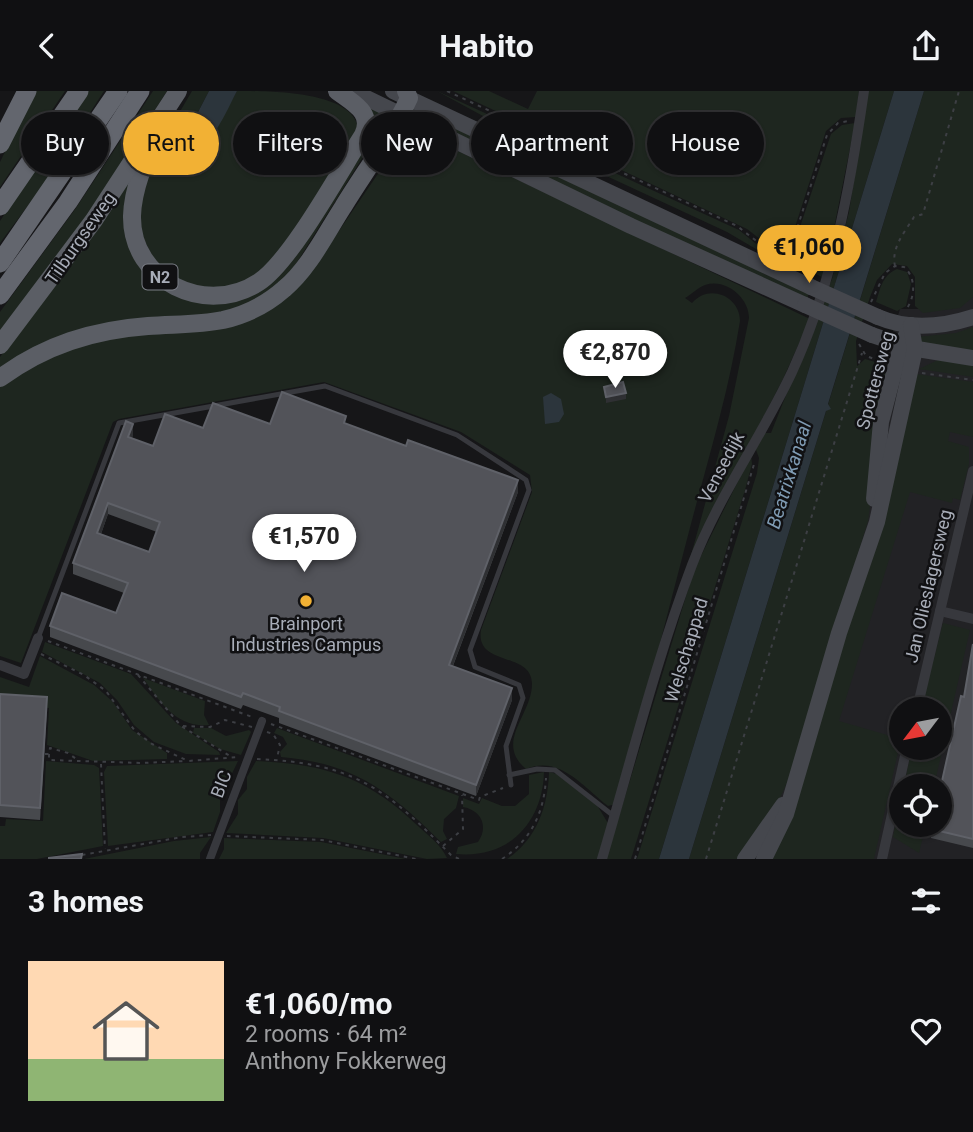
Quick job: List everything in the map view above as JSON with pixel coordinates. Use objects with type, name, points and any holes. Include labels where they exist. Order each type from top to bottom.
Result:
[{"type":"highway","points":[[0,144],[27,91]]},
{"type":"highway","points":[[0,207],[79,91]]},
{"type":"highway","points":[[0,263],[118,91]]},
{"type":"highway","name":"Tilburgseweg","points":[[0,295],[68,202],[140,91]]},
{"type":"highway","name":"Tilburgseweg","points":[[0,345],[94,220],[178,91]]},
{"type":"highway","name":"N2","points":[[167,110],[135,191],[132,219],[135,237],[146,262],[165,281],[192,294],[221,296],[247,289],[275,267],[363,135],[368,124],[364,113],[337,91]]},
{"type":"highway","points":[[0,377],[41,352],[86,335],[120,328],[223,320],[241,315],[269,300],[303,268],[401,97]]},
{"type":"main road","points":[[352,91],[401,97],[878,317],[909,316],[945,324],[973,317]]},
{"type":"main road","points":[[401,97],[631,226],[872,335],[908,347],[973,358]]},
{"type":"main road","name":"Spottersweg","points":[[764,859],[783,822],[866,547],[880,429],[908,347],[909,316]]},
{"type":"main road","name":"Spottersweg","points":[[745,859],[790,794]]},
{"type":"street","name":"Vensedijk","points":[[602,859],[692,564],[791,374],[828,277],[844,212],[864,91]]},
{"type":"street","name":"Jan Olieslagersweg","points":[[920,697],[973,471]]},
{"type":"street","points":[[940,611],[973,619]]},
{"type":"street","points":[[0,665],[24,674],[38,638]]},
{"type":"street","name":"BIC","points":[[210,859],[260,725]]},
{"type":"street","points":[[882,859],[904,760]]},
{"type":"lane","points":[[38,638],[119,423],[325,386],[457,435],[526,480],[529,490],[470,650],[475,667],[519,685],[523,698],[506,746],[511,785]]},
{"type":"lane","points":[[509,775],[546,768],[569,778],[614,817]]},
{"type":"path","points":[[447,91],[737,226],[786,262],[827,135],[838,123],[860,121]]},
{"type":"path","points":[[909,316],[913,278],[904,267],[895,266],[893,255],[914,217],[923,214],[959,91]]},
{"type":"path","points":[[909,316],[911,305]]},
{"type":"path","points":[[706,859],[853,390],[862,353],[888,363]]},
{"type":"path","points":[[916,372],[973,380]]},
{"type":"path","name":"Welschappad","points":[[635,859],[746,497],[755,465],[751,447]]},
{"type":"path","points":[[38,638],[137,674],[260,725],[479,800],[511,785]]},
{"type":"path","points":[[137,674],[181,726],[231,757]]},
{"type":"path","points":[[181,726],[210,727],[225,720],[260,725],[273,734],[280,745],[277,759]]},
{"type":"path","points":[[79,762],[62,750],[50,748],[49,760],[79,762],[101,763],[188,761]]},
{"type":"path","points":[[44,754],[50,754]]},
{"type":"path","points":[[101,763],[106,851]]},
{"type":"path","points":[[502,859],[521,845],[537,822],[545,792],[546,768]]},
{"type":"path","points":[[442,846],[463,829],[462,794]]},
{"type":"path","points":[[81,855],[182,837],[219,835],[322,840],[416,859]]},
{"type":"path","points":[[449,859],[451,855]]},
{"type":"shaded area","points":[[35,91],[65,91],[51,112],[25,112]]},
{"type":"shaded area","points":[[88,91],[104,91],[90,112],[74,112]]},
{"type":"shaded area","points":[[153,91],[167,91],[154,112],[139,112]]},
{"type":"shaded area","points":[[192,91],[209,91],[198,112],[180,112]]},
{"type":"shaded area","points":[[237,91],[288,93],[325,100],[341,106],[352,115],[358,127],[347,146],[347,112],[233,112],[233,175],[330,175],[288,246],[261,275],[212,293],[161,274],[136,223],[146,175],[219,175],[219,122]]},
{"type":"shaded area","points":[[437,91],[483,112],[476,112]]},
{"type":"shaded area","points":[[453,91],[489,91],[528,109],[537,91],[859,91],[856,117],[841,118],[826,131],[787,252],[783,257],[747,229],[632,175],[633,112],[498,112]]},
{"type":"shaded area","points":[[868,91],[894,91],[659,859],[637,859],[757,473],[759,458],[755,447],[763,433],[771,433],[832,279],[849,212]]},
{"type":"shaded area","points":[[924,91],[973,91],[973,297],[960,308],[923,313],[915,306],[915,277],[907,266],[892,264],[877,280],[856,341],[857,366],[865,359],[889,366],[868,521],[790,776],[776,807],[741,859],[689,859]]},
{"type":"shaded area","points":[[408,106],[421,112],[413,112],[407,109]]},
{"type":"shaded area","points":[[21,119],[21,156],[0,187],[0,162]]},
{"type":"shaded area","points":[[855,123],[824,278],[793,263],[790,257],[831,134],[842,125]]},
{"type":"shaded area","points":[[457,129],[471,135],[471,141],[457,134]]},
{"type":"shaded area","points":[[123,137],[123,160],[87,217],[0,334],[0,312],[98,175],[109,175],[109,158]]},
{"type":"shaded area","points":[[361,149],[361,160],[296,264],[281,283],[239,311],[147,322],[0,374],[0,357],[133,175],[142,175],[139,257],[213,299],[291,259],[344,175],[347,175]]},
{"type":"shaded area","points":[[457,151],[471,157],[471,175],[508,175],[810,319],[783,379],[690,559],[729,416],[749,318],[741,297],[721,284],[705,285],[685,298],[692,303],[707,294],[722,295],[735,305],[740,321],[716,433],[616,804],[608,806],[580,782],[560,770],[550,766],[526,769],[517,759],[513,749],[514,738],[530,695],[530,674],[514,662],[494,655],[481,642],[481,630],[532,492],[530,475],[461,432],[324,382],[113,422],[21,663],[0,656],[0,382],[88,338],[241,320],[330,244],[377,175],[457,175]]},
{"type":"shaded area","points":[[31,175],[50,175],[0,243],[0,221]]},
{"type":"shaded area","points":[[541,175],[558,175],[809,291],[807,300]]},
{"type":"shaded area","points":[[604,175],[620,175],[739,230],[771,256],[809,280],[727,232]]},
{"type":"shaded area","points":[[897,269],[907,272],[911,284],[906,306],[897,311],[876,302],[885,279]]},
{"type":"shaded area","points":[[973,289],[973,859],[727,859],[900,309],[942,309]]},
{"type":"shaded area","points":[[973,327],[973,352],[917,344],[917,337],[956,333]]},
{"type":"shaded area","points":[[938,360],[973,363],[973,377],[919,369]]},
{"type":"shaded area","points":[[916,374],[973,382],[973,437],[950,432],[948,441],[969,447],[969,464],[960,500],[953,498],[952,503],[910,492],[839,721],[889,736],[889,760],[896,760],[893,774],[889,774],[889,792],[874,859],[767,859]]},
{"type":"shaded area","points":[[751,455],[752,464],[745,490],[631,859],[606,859],[694,570]]},
{"type":"shaded area","points":[[943,623],[970,630],[952,708],[952,697],[924,697]]},
{"type":"shaded area","points":[[45,642],[131,674],[176,723],[220,755],[186,754],[154,742],[134,725],[117,700],[100,683],[42,652]]},
{"type":"shaded area","points":[[40,656],[94,685],[113,702],[132,730],[167,753],[167,759],[93,761],[47,745],[49,708],[0,705],[0,677],[29,687]]},
{"type":"shaded area","points":[[143,678],[205,701],[204,715],[209,725],[197,725],[178,718]]},
{"type":"shaded area","points":[[194,728],[211,728],[226,736],[249,730],[251,732],[241,755],[220,749],[193,733]]},
{"type":"shaded area","points":[[277,728],[459,796],[456,808],[444,819],[443,831],[447,839],[441,842],[405,808],[351,773],[307,760],[281,757],[280,752],[287,744],[283,737],[274,733]]},
{"type":"shaded area","points":[[909,760],[940,760],[937,774],[906,774]]},
{"type":"shaded area","points":[[46,761],[94,765],[99,768],[103,846],[37,859],[0,859],[0,826],[5,826],[6,819],[43,821]]},
{"type":"shaded area","points":[[238,761],[226,786],[228,789],[220,800],[220,812],[213,832],[108,846],[104,772],[107,766]]},
{"type":"shaded area","points":[[256,761],[324,770],[363,785],[399,809],[434,841],[447,858],[427,859],[323,838],[226,833],[238,814],[238,800],[247,789],[247,777]]},
{"type":"shaded area","points":[[544,772],[538,805],[521,832],[494,850],[456,854],[458,847],[478,842],[483,830],[479,815],[463,807],[463,798],[479,804],[482,798],[502,806],[515,806],[529,794],[529,775]]},
{"type":"shaded area","points":[[549,772],[557,774],[597,805],[609,825],[599,859],[507,859],[526,842],[539,821]]},
{"type":"shaded area","points":[[211,837],[200,853],[200,859],[84,859],[174,841]]},
{"type":"shaded area","points":[[893,837],[923,837],[919,853]]},
{"type":"shaded area","points":[[224,838],[321,842],[406,859],[219,859],[224,849]]},
{"type":"water","points":[[209,91],[237,91],[219,124],[219,112],[198,112]]},
{"type":"water","name":"Beatrixkanaal","points":[[894,91],[924,91],[828,404],[831,409],[826,411],[689,859],[659,859]]},
{"type":"water","points":[[551,393],[561,399],[564,414],[559,422],[545,424],[543,397]]},
{"type":"building","points":[[623,382],[626,393],[606,397],[604,387]]},
{"type":"building","name":"Brainport Industries Campus","points":[[282,392],[346,416],[344,423],[406,446],[408,440],[518,480],[449,665],[512,688],[476,785],[279,711],[280,707],[243,693],[241,697],[50,626],[62,593],[116,613],[128,583],[73,563],[126,421],[133,424],[128,437],[153,446],[165,414],[203,428],[213,403],[270,424]],"holes":[[[108,503],[160,522],[149,552],[97,533]]]},
{"type":"building","points":[[973,644],[973,839],[952,834],[952,774],[944,774],[947,760],[952,760],[952,736],[961,696],[964,697]]},
{"type":"building","points":[[0,694],[47,697],[40,808],[0,805]]},
{"type":"building","points":[[82,854],[81,859],[49,859],[49,858]]},
{"type":"place","name":"Brainport Industries Campus","points":[[306,601]]}]
